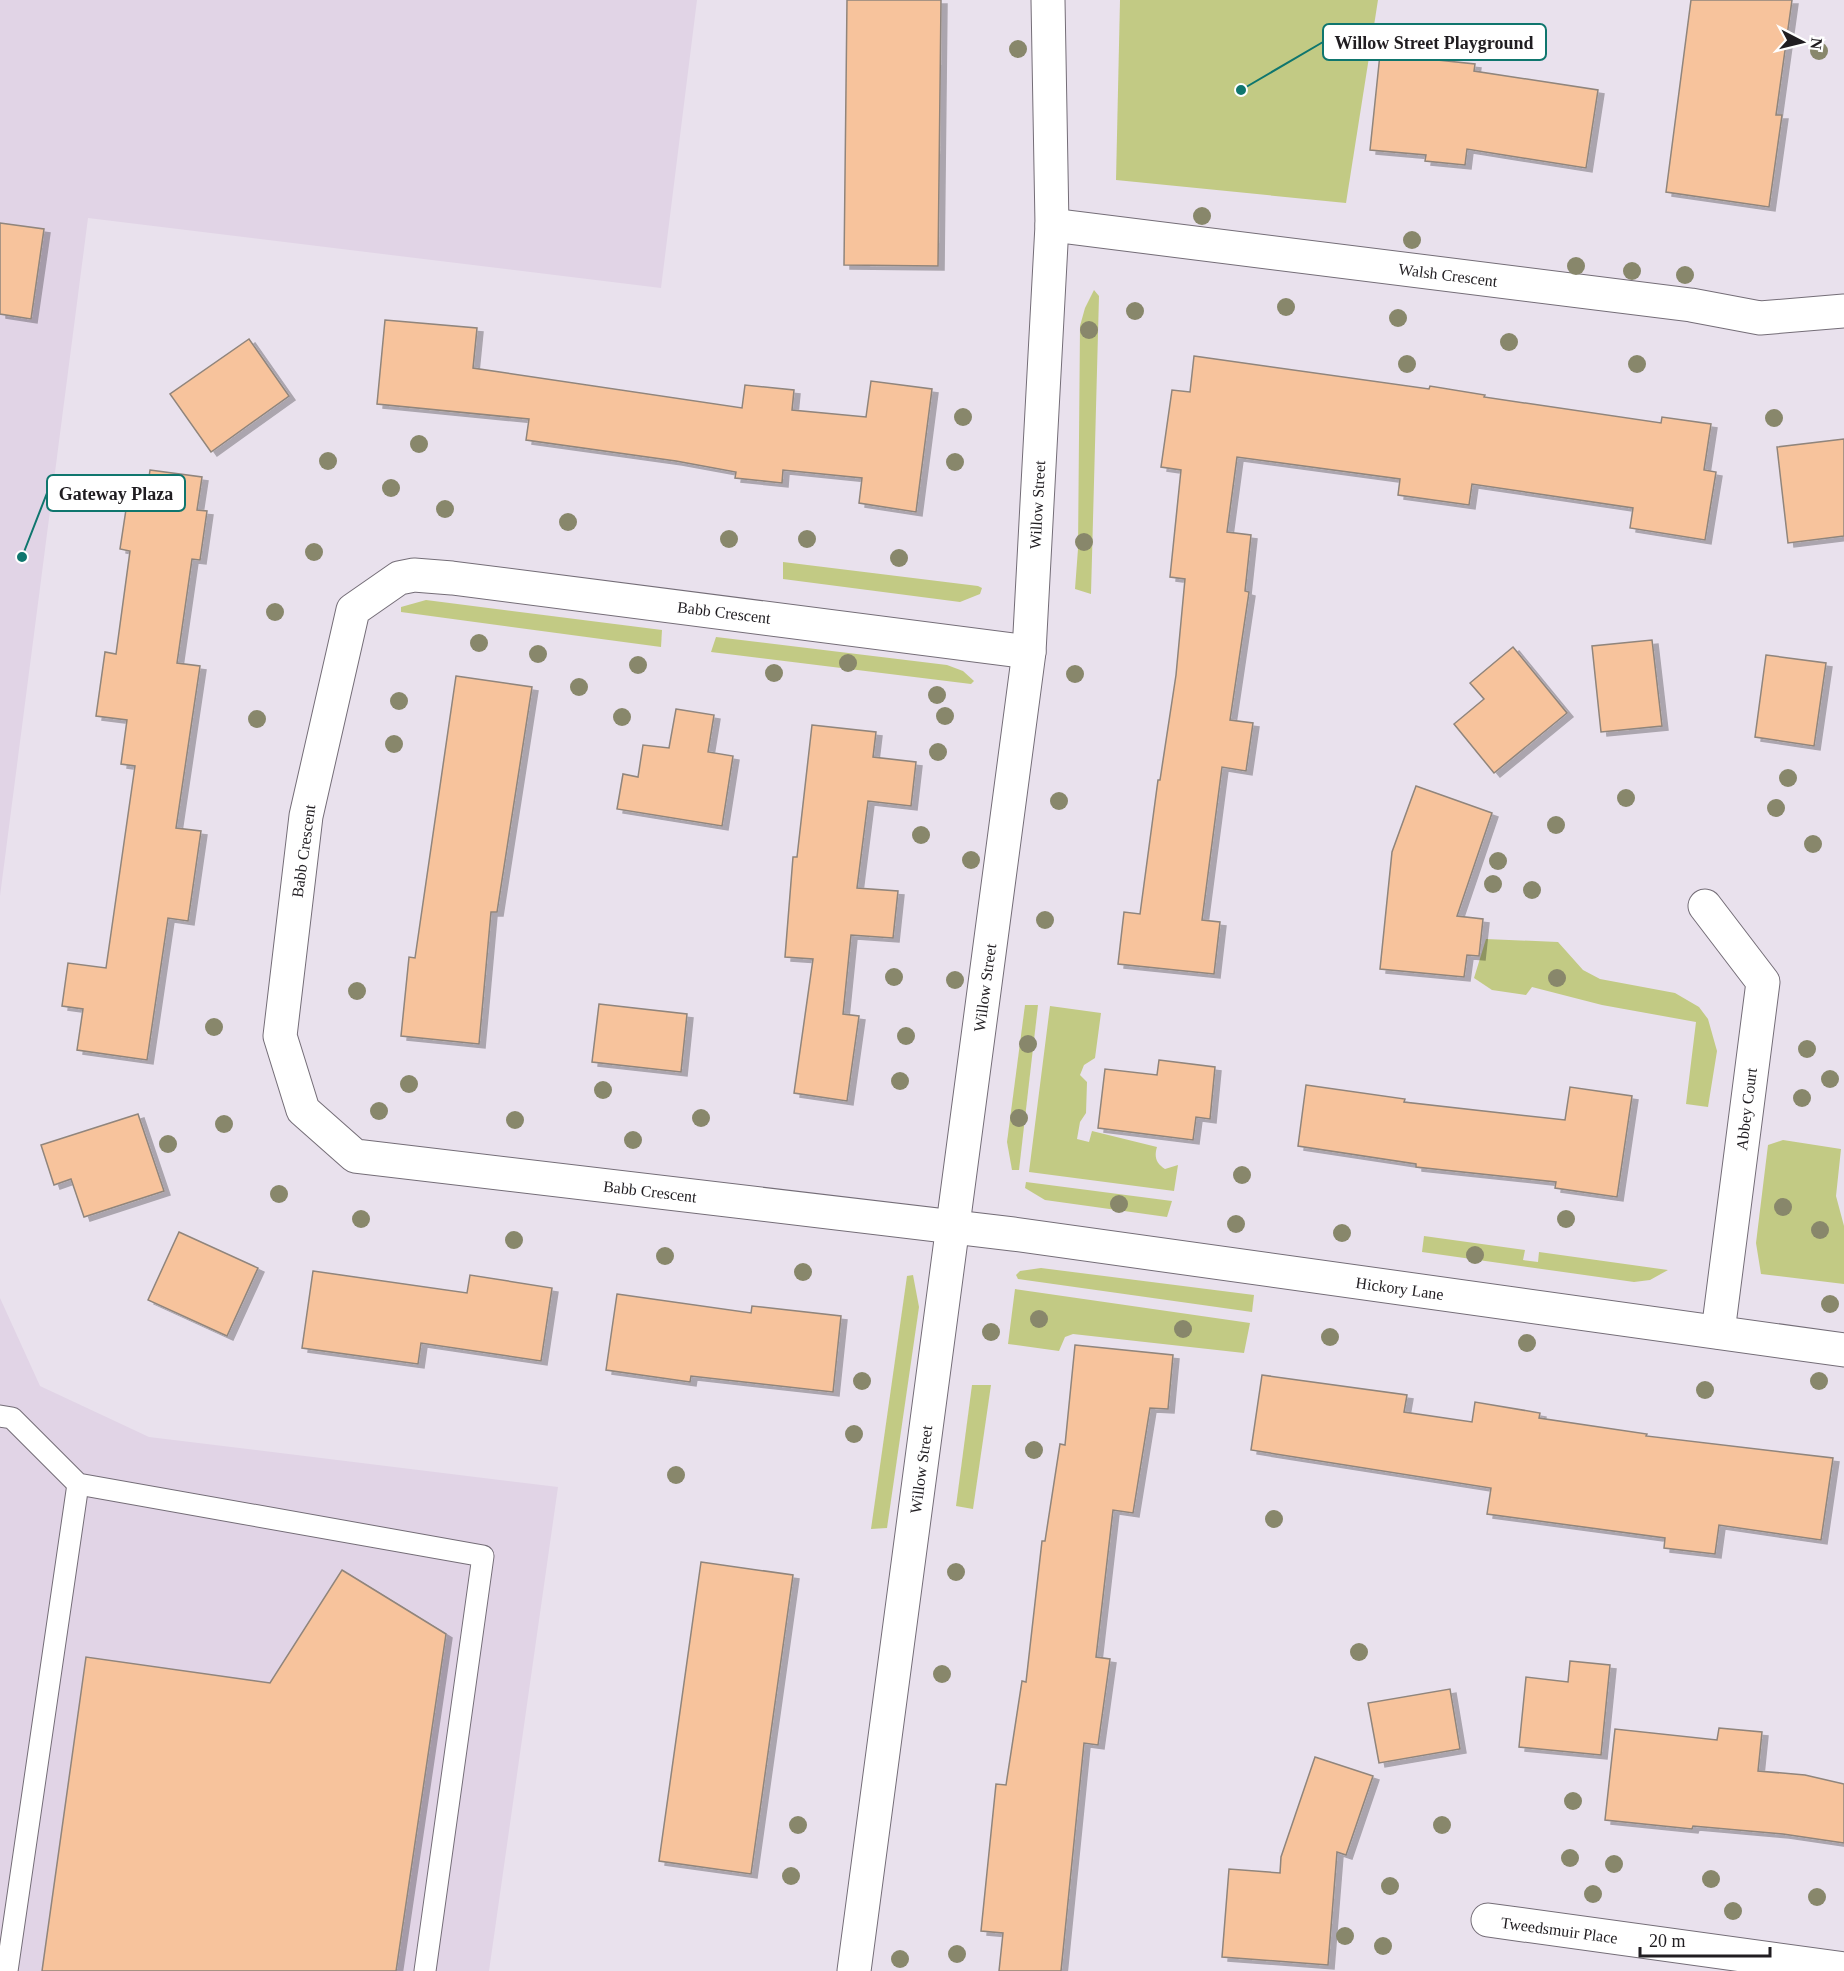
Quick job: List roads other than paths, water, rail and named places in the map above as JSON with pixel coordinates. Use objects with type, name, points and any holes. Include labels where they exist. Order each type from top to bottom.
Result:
[{"type":"street","name":"Willow Street","points":[[854,1971],[1029,651],[1052,225],[1048,0]]},
{"type":"street","name":"Walsh Crescent","points":[[1052,225],[1691,305],[1760,318],[1844,311]]},
{"type":"street","name":"Babb Crescent","points":[[954,1228],[355,1156],[303,1110],[280,1036],[306,816],[353,610],[399,578],[414,575],[452,578],[1029,651]]},
{"type":"street","name":"Abbey Court","points":[[1705,906],[1763,982],[1718,1332]]},
{"type":"street","name":"Hickory Lane","points":[[954,1228],[1844,1350]]},
{"type":"street","name":"Tweedsmuir Place","points":[[1488,1920],[1844,1969]]},
{"type":"lane","points":[[0,1416],[12,1418],[78,1484],[483,1556],[425,1971]]},
{"type":"lane","points":[[7,1971],[78,1484]]},
{"type":"place","name":"Willow Street Playground","points":[[1241,90]]},
{"type":"place","name":"Gateway Plaza","points":[[22,557]]}]
